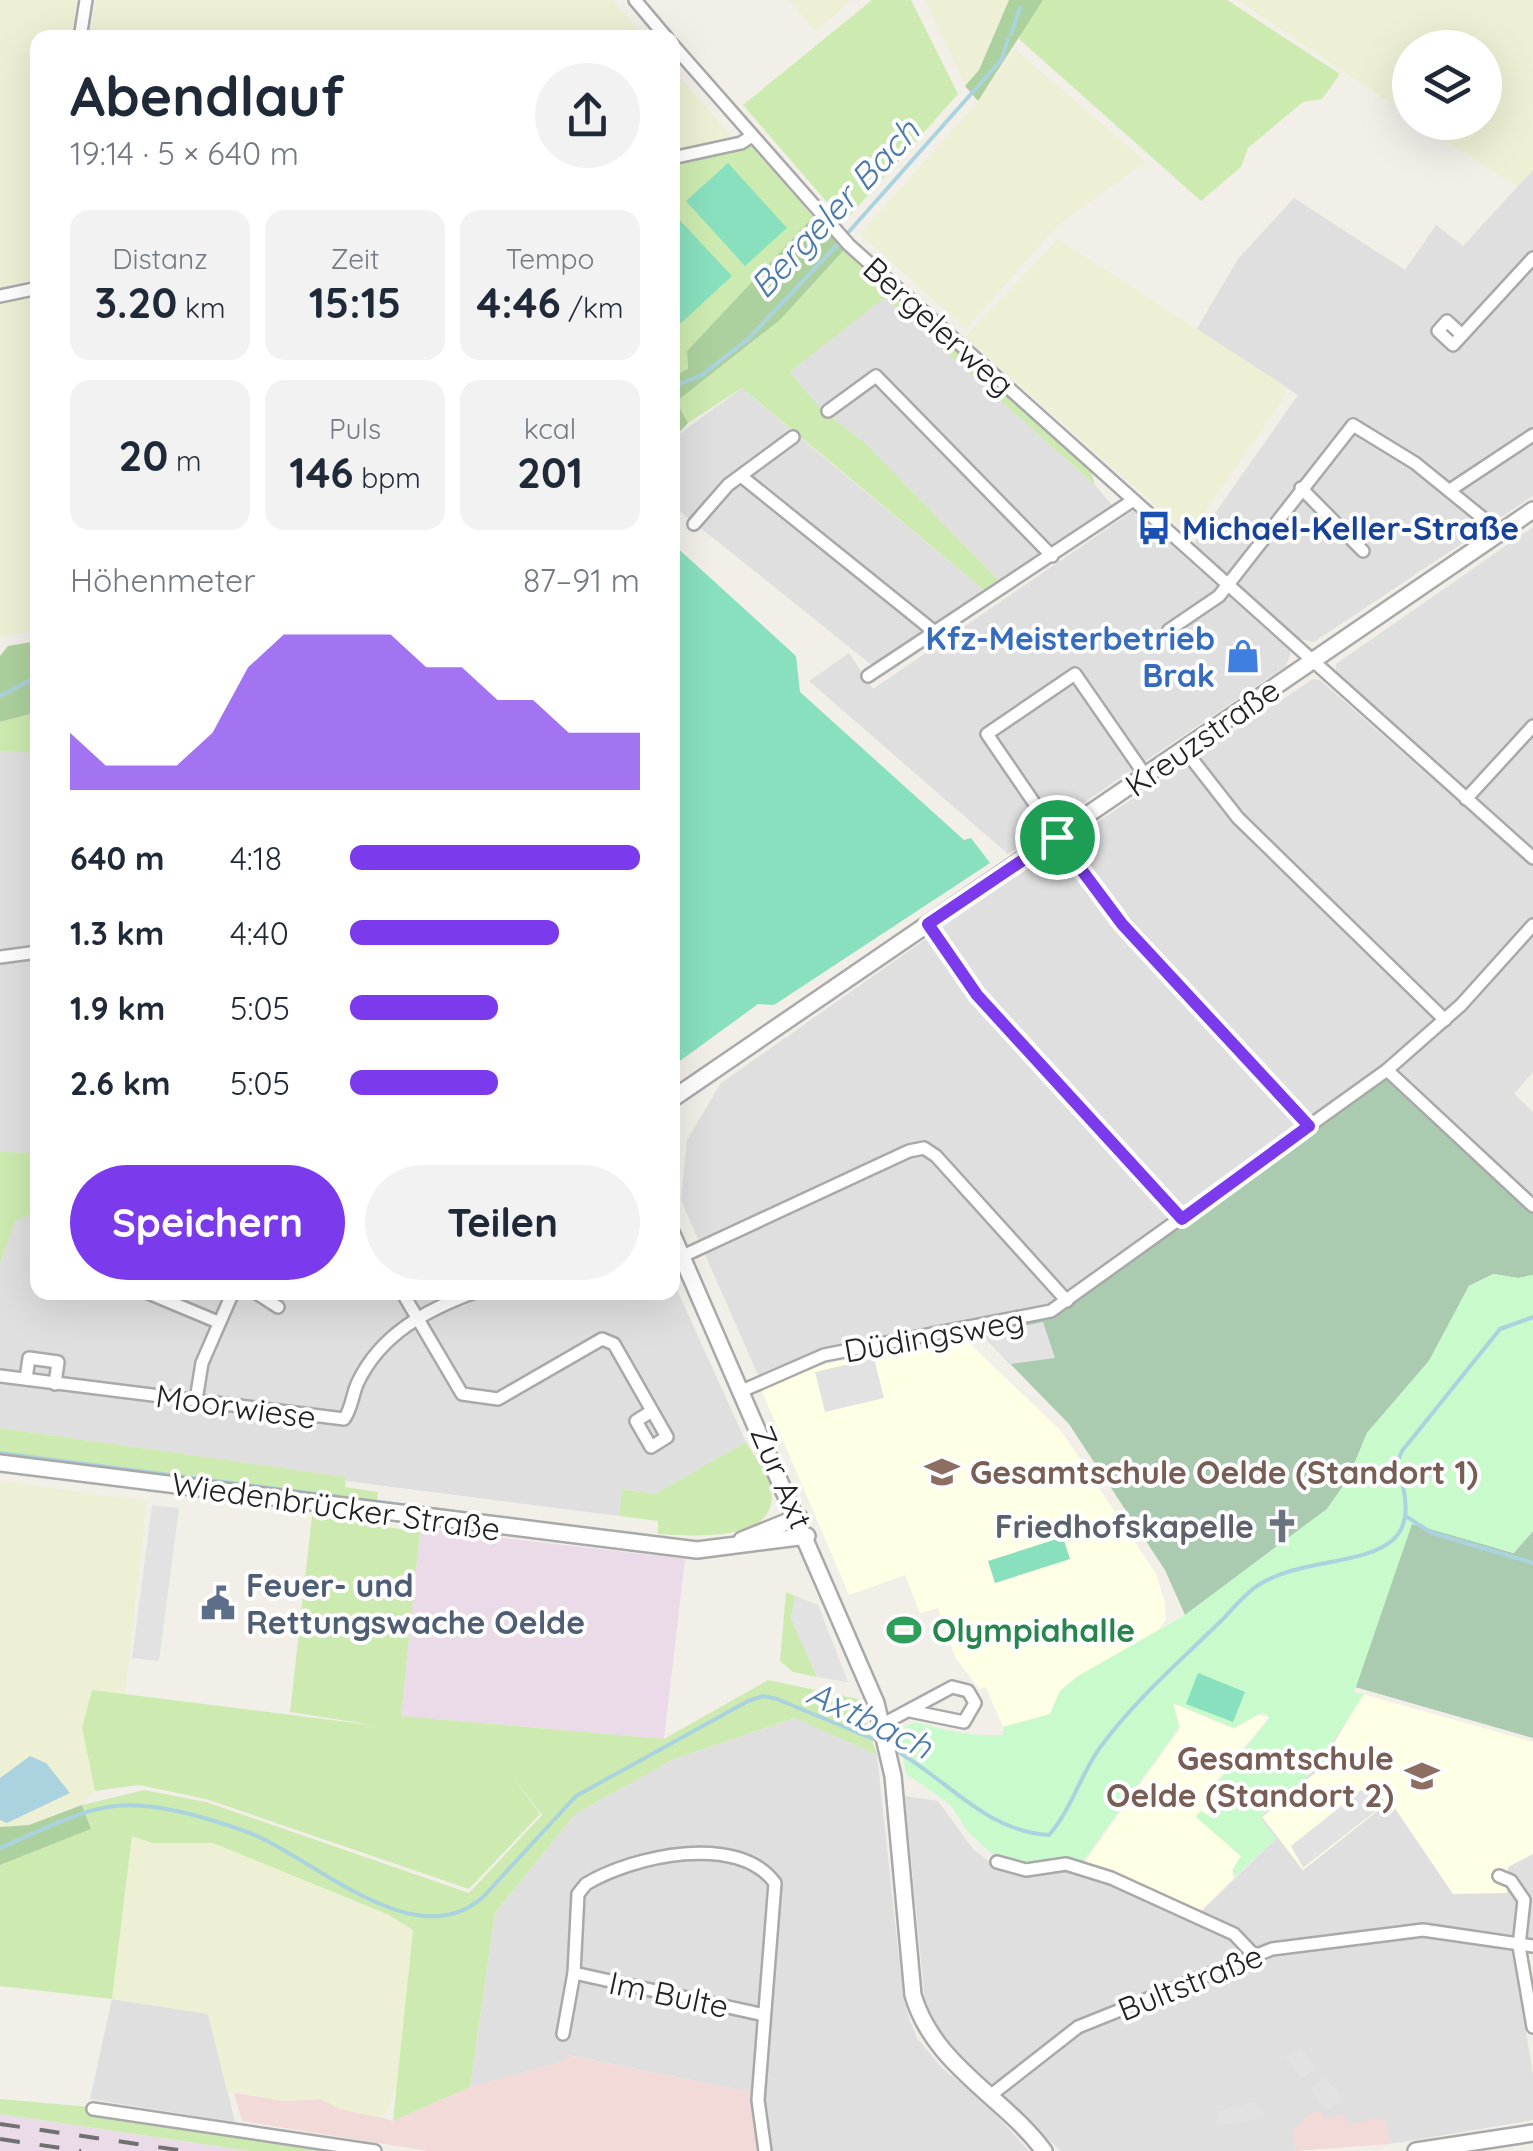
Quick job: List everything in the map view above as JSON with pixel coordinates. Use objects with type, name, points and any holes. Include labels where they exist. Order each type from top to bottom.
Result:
[{"type":"street","points":[[81,30],[86,0]]},
{"type":"street","points":[[635,0],[660,30]]},
{"type":"street","name":"Bergelerweg","points":[[680,53],[849,245],[1533,858]]},
{"type":"street","points":[[680,156],[741,144],[752,136]]},
{"type":"street","points":[[1462,335],[1533,258]]},
{"type":"street","points":[[0,296],[30,290]]},
{"type":"street","points":[[828,411],[876,376],[1052,556]]},
{"type":"street","points":[[1169,630],[1229,584],[1353,425],[1450,490],[1500,532]]},
{"type":"street","points":[[1450,490],[1533,435]]},
{"type":"street","points":[[694,524],[740,476],[793,438]]},
{"type":"street","points":[[740,476],[936,633]]},
{"type":"street","points":[[1302,488],[1363,550]]},
{"type":"street","points":[[868,676],[1132,501]]},
{"type":"street","name":"Kreuzstraße","points":[[680,1094],[1533,510]]},
{"type":"street","points":[[1145,775],[1076,674],[988,734],[1122,924],[1309,1126]]},
{"type":"street","points":[[1466,799],[1533,726]]},
{"type":"street","points":[[1184,749],[1265,846],[1445,1020]]},
{"type":"street","points":[[928,924],[977,995],[1182,1219]]},
{"type":"street","name":"Düdingsweg","points":[[744,1390],[824,1355],[1040,1315],[1067,1301],[1388,1070],[1445,1020],[1533,925]]},
{"type":"street","points":[[0,957],[30,953]]},
{"type":"street","points":[[1388,1070],[1533,1206]]},
{"type":"street","points":[[685,1255],[909,1151],[924,1148],[936,1156],[1067,1301]]},
{"type":"street","name":"Zur Axt","points":[[680,1247],[807,1536],[884,1731],[891,1764],[916,2006],[936,2046],[1044,2151]]},
{"type":"street","points":[[165,1300],[218,1322]]},
{"type":"street","points":[[196,1400],[202,1363],[229,1300]]},
{"type":"street","points":[[267,1300],[278,1307]]},
{"type":"street","points":[[407,1300],[462,1394],[498,1399],[602,1339],[614,1344],[652,1412]]},
{"type":"street","name":"Moorwiese","points":[[0,1376],[344,1420],[373,1352],[450,1300]]},
{"type":"street","points":[[26,1380],[29,1358],[58,1362],[55,1384]]},
{"type":"street","name":"Wiedenbrücker Straße","points":[[0,1463],[697,1550],[745,1547],[807,1536]]},
{"type":"street","name":"Wiedenbrücker Straße","points":[[673,1546],[744,1540],[799,1518]]},
{"type":"street","points":[[884,1731],[910,1711],[952,1687],[968,1691],[974,1703],[964,1722],[910,1711]]},
{"type":"street","name":"Im Bulte","points":[[563,2034],[574,1973],[578,1894],[586,1884],[671,1856],[701,1852],[742,1858],[767,1872],[775,1883],[758,2100],[765,2151]]},
{"type":"street","points":[[997,1862],[1026,1870],[1066,1864],[1111,1878],[1234,1934],[1252,1954]]},
{"type":"street","points":[[1499,1876],[1522,1894],[1519,1946],[1533,2027]]},
{"type":"street","name":"Bultstraße","points":[[990,2096],[1078,2027],[1252,1954],[1423,1930],[1533,1946]]},
{"type":"street","name":"Im Bulte","points":[[574,1973],[764,2015]]},
{"type":"street","points":[[93,2109],[375,2151]]},
{"type":"street","points":[[1416,2151],[1533,2133]]},
{"type":"shaded area","points":[[0,0],[77,0],[72,30],[30,30],[30,280],[0,287]]},
{"type":"shaded area","points":[[96,0],[612,0],[639,30],[91,30]]},
{"type":"shaded area","points":[[789,0],[851,0],[816,32]]},
{"type":"shaded area","points":[[925,0],[1009,0],[979,70],[965,86]]},
{"type":"shaded area","points":[[1237,0],[1533,0],[1533,170],[1517,187],[1446,140],[1502,140],[1502,30],[1392,30],[1392,104]]},
{"type":"shaded area","points":[[1015,49],[1146,162],[1058,225],[966,329],[860,234],[978,101]]},
{"type":"shaded area","points":[[680,78],[730,134],[730,139],[680,150]]},
{"type":"shaded area","points":[[1533,170],[1533,496],[1314,642],[1298,639],[1192,546],[1298,395],[1196,330],[1238,259],[1294,198],[1405,270],[1436,225],[1463,246]]},
{"type":"shaded area","points":[[1058,239],[1285,386],[1286,395],[1189,535],[965,337]]},
{"type":"shaded area","points":[[885,296],[1095,485],[1112,505],[999,581],[866,444],[821,409],[790,372]]},
{"type":"shaded area","points":[[30,297],[30,631],[0,636],[0,302]]},
{"type":"shaded area","points":[[742,388],[984,590],[873,666],[680,512],[680,433]]},
{"type":"shaded area","points":[[1133,511],[1291,652],[1286,666],[1008,854],[809,681],[849,653],[873,689]]},
{"type":"shaded area","points":[[1533,527],[1533,850],[1336,673],[1336,664]]},
{"type":"shaded area","points":[[1313,679],[1320,680],[1533,867],[1533,1072],[1514,1094],[1533,1112],[1533,1200],[1388,1062],[1047,1305],[825,1348],[758,1375],[681,1200],[687,1140],[721,1083],[1004,884]]},
{"type":"shaded area","points":[[0,751],[30,753],[30,1153],[0,1152]]},
{"type":"shaded area","points":[[1388,1077],[1533,1214],[1533,1275],[1518,1278],[1493,1274],[1469,1286],[1429,1361],[1367,1433],[1348,1479],[1327,1509],[1185,1615],[1165,1570],[1069,1424],[979,1332],[1055,1317]]},
{"type":"shaded area","points":[[30,1214],[30,1300],[458,1300],[462,1307],[474,1300],[680,1300],[680,1296],[746,1442],[655,1494],[622,1489],[619,1516],[346,1481],[345,1477],[0,1428],[0,1264],[15,1221]]},
{"type":"shaded area","points":[[1043,1322],[1055,1358],[1011,1364],[985,1339],[993,1332]]},
{"type":"shaded area","name":"Gesamtschule Oelde (Standort 1)","points":[[968,1342],[1062,1432],[1156,1574],[1165,1603],[1166,1619],[1154,1636],[1078,1676],[1060,1691],[1050,1714],[1003,1727],[986,1687],[979,1689],[955,1657],[938,1608],[920,1613],[905,1575],[849,1595],[761,1389],[814,1367],[893,1349],[910,1351]]},
{"type":"shaded area","points":[[874,1358],[884,1398],[825,1412],[815,1372]]},
{"type":"shaded area","points":[[0,1481],[147,1501],[125,1694],[92,1690],[82,1728],[95,1791],[82,1805],[29,1825],[5,1828],[0,1827]]},
{"type":"shaded area","points":[[152,1505],[179,1508],[159,1661],[132,1658]]},
{"type":"shaded area","points":[[1412,1523],[1513,1553],[1533,1531],[1533,1738],[1355,1687]]},
{"type":"shaded area","points":[[435,1530],[685,1559],[664,1739],[401,1716],[420,1532]]},
{"type":"shaded area","points":[[795,1596],[818,1605],[848,1682],[817,1677],[791,1618]]},
{"type":"shaded area","name":"Gesamtschule Oelde (Standort 2)","points":[[1363,1694],[1533,1742],[1533,1854],[1508,1867],[1507,1893],[1453,1894],[1390,1801],[1303,1870],[1262,1817],[1340,1752],[1335,1741]]},
{"type":"shaded area","points":[[1364,1694],[1533,1743],[1533,1939],[1423,1925],[1254,1949],[1236,1930],[1198,1915],[1276,1838],[1260,1818],[1338,1750],[1333,1741]]},
{"type":"shaded area","points":[[1174,1704],[1234,1729],[1256,1715],[1269,1717],[1214,1784],[1229,1799],[1213,1819],[1201,1810],[1195,1816],[1241,1856],[1231,1871],[1234,1878],[1198,1913],[1084,1863],[1180,1729]]},
{"type":"shaded area","points":[[796,1718],[877,1755],[903,1996],[910,2021],[917,2038],[942,2068],[985,2103],[1029,2151],[773,2151],[763,2089],[751,2092],[567,2055],[565,2061],[470,2087],[495,1913],[575,1814],[674,1759]]},
{"type":"shaded area","points":[[1370,1783],[1386,1803],[1303,1868],[1291,1846]]},
{"type":"shaded area","points":[[905,1796],[938,1801],[973,1849],[995,1866],[1066,1868],[1109,1882],[1232,1938],[1242,1954],[1076,2023],[992,2087],[953,2052],[926,2013]]},
{"type":"shaded area","points":[[132,1835],[152,1843],[213,1842],[387,1914],[413,1930],[398,2080],[387,2114],[376,2117],[340,2109],[320,2099],[286,2101],[227,2091],[208,2014],[112,1999]]},
{"type":"shaded area","points":[[1422,1935],[1513,1951],[1533,2075],[1533,2120],[1390,2144],[1386,2122],[1346,2124],[1323,2118],[1322,2112],[1294,2130],[1295,2151],[1061,2151],[999,2094],[1081,2030],[1255,1957]]},
{"type":"shaded area","points":[[112,1999],[209,2014],[235,2122],[90,2099]]},
{"type":"shaded area","points":[[1300,2046],[1317,2068],[1302,2079],[1285,2057]]},
{"type":"shaded area","points":[[566,2055],[751,2092],[758,2151],[428,2151],[242,2121],[234,2093],[286,2101],[320,2099],[393,2121],[470,2087],[564,2061]]},
{"type":"shaded area","points":[[1325,2077],[1343,2099],[1327,2111],[1310,2089]]},
{"type":"shaded area","points":[[1255,2102],[1266,2116],[1218,2126],[1217,2111]]},
{"type":"shaded area","points":[[1322,2111],[1324,2118],[1344,2114],[1346,2124],[1380,2118],[1386,2122],[1390,2144],[1295,2151],[1294,2130],[1308,2114]]},
{"type":"shaded area","points":[[0,2114],[241,2150],[249,2151],[0,2151]]},
{"type":"green space","points":[[872,0],[911,0],[958,94],[844,222],[743,105]]},
{"type":"green space","points":[[1009,0],[1043,0],[978,101],[965,86],[979,70]]},
{"type":"green space","points":[[1043,0],[1227,0],[1340,74],[1322,99],[1303,102],[1248,148],[1241,167],[1201,201],[1019,39],[1028,17]]},
{"type":"green space","points":[[753,145],[813,217],[687,351],[688,369],[680,373],[680,161]]},
{"type":"green space","points":[[728,163],[787,228],[745,266],[686,201]]},
{"type":"green space","points":[[813,217],[844,250],[780,320],[680,399],[680,373],[688,369],[687,351]]},
{"type":"green space","points":[[680,220],[732,276],[680,322]]},
{"type":"green space","points":[[844,250],[1091,471],[1095,485],[885,297],[790,372],[821,409],[866,444],[999,581],[984,590],[742,388],[688,423],[680,411],[680,399],[780,320]]},
{"type":"green space","points":[[680,409],[688,423],[680,432]]},
{"type":"green space","points":[[680,550],[796,656],[800,692],[964,840],[971,838],[990,863],[774,1005],[758,1004],[680,1061]]},
{"type":"green space","points":[[30,642],[30,714],[0,722],[0,656],[8,646]]},
{"type":"green space","points":[[30,714],[30,753],[0,751],[0,722]]},
{"type":"green space","points":[[0,1152],[30,1153],[30,1214],[15,1221],[0,1264]]},
{"type":"green space","points":[[1494,1274],[1518,1278],[1533,1275],[1533,1531],[1514,1553],[1412,1524],[1354,1693],[1364,1694],[1333,1741],[1338,1750],[1263,1813],[1261,1818],[1276,1838],[1235,1877],[1233,1870],[1241,1856],[1196,1817],[1201,1811],[1214,1819],[1230,1799],[1216,1785],[1270,1718],[1263,1712],[1234,1728],[1173,1703],[1179,1727],[1081,1864],[1028,1867],[998,1859],[968,1832],[950,1804],[906,1774],[898,1730],[915,1722],[958,1732],[1003,1735],[1003,1727],[1050,1714],[1060,1691],[1078,1676],[1185,1615],[1327,1509],[1348,1479],[1367,1433],[1429,1361],[1469,1286]]},
{"type":"green space","points":[[0,1428],[346,1477],[345,1487],[378,1492],[377,1502],[0,1458]]},
{"type":"green space","points":[[746,1442],[770,1484],[771,1503],[764,1517],[751,1527],[713,1535],[658,1534],[658,1521],[619,1516],[622,1489],[655,1494]]},
{"type":"green space","points":[[312,1516],[420,1532],[401,1716],[664,1739],[768,1680],[858,1699],[877,1755],[795,1718],[674,1759],[575,1814],[495,1913],[470,2087],[393,2121],[413,1930],[387,1914],[213,1843],[152,1843],[132,1836],[112,1999],[0,1986],[0,1865],[91,1829],[82,1805],[144,1790],[206,1802],[469,1893],[542,1815],[512,1776],[540,1814],[469,1889],[206,1799],[139,1785],[95,1791],[82,1728],[92,1690],[379,1726],[290,1712]]},
{"type":"green space","points":[[1063,1537],[1070,1559],[995,1583],[988,1561]]},
{"type":"green space","points":[[786,1592],[795,1596],[791,1618],[817,1677],[793,1672],[780,1661]]},
{"type":"green space","points":[[1198,1673],[1245,1692],[1233,1722],[1186,1704]]},
{"type":"green space","points":[[82,1805],[91,1829],[0,1865],[0,1827],[29,1825]]},
{"type":"green space","points":[[0,2099],[90,2107],[339,2151],[249,2151],[0,2114]]},
{"type":"water","points":[[30,1756],[46,1763],[70,1793],[7,1823],[0,1820],[0,1778]]},
{"type":"waterway","name":"Bergeler Bach","points":[[1011,34],[1020,8]]},
{"type":"waterway","name":"Bergeler Bach","points":[[846,235],[1002,59],[1008,39]]},
{"type":"waterway","name":"Bergeler Bach","points":[[680,384],[702,375],[747,340],[840,242]]},
{"type":"waterway","name":"Bergeler Bach","points":[[0,696],[30,680]]},
{"type":"waterway","name":"Axtbach","points":[[891,1748],[984,1813],[1004,1824],[1049,1835],[1112,1732],[1250,1591],[1285,1573],[1368,1553],[1389,1543],[1402,1527],[1406,1502],[1396,1465],[1402,1451],[1500,1329],[1533,1317]]},
{"type":"waterway","points":[[0,1453],[549,1524]]},
{"type":"waterway","points":[[1407,1517],[1432,1533],[1533,1563]]},
{"type":"waterway","points":[[593,1530],[624,1533]]},
{"type":"waterway","name":"Axtbach","points":[[0,1848],[101,1808],[131,1805],[166,1809],[250,1833],[366,1898],[428,1916],[457,1912],[484,1896],[576,1796],[748,1701],[763,1696],[777,1699],[878,1741]]},
{"type":"railway","points":[[0,2124],[185,2151]]},
{"type":"railway","points":[[0,2139],[81,2151]]},
{"type":"place","name":"Michael-Keller-Straße","points":[[1154,528]]},
{"type":"place","name":"Kfz-Meisterbetrieb Brak","points":[[1243,656]]},
{"type":"place","name":"Gesamtschule Oelde (Standort 1)","points":[[942,1472]]},
{"type":"place","name":"Friedhofskapelle","points":[[1282,1526]]},
{"type":"place","name":"Feuer- und Rettungswache Oelde","points":[[218,1603]]},
{"type":"place","name":"Olympiahalle","points":[[904,1630]]},
{"type":"place","name":"Gesamtschule Oelde (Standort 2)","points":[[1422,1776]]},
{"type":"route","points":[[1057,837],[1122,924],[1309,1126],[1182,1219],[977,995],[928,924],[1057,837]]}]
